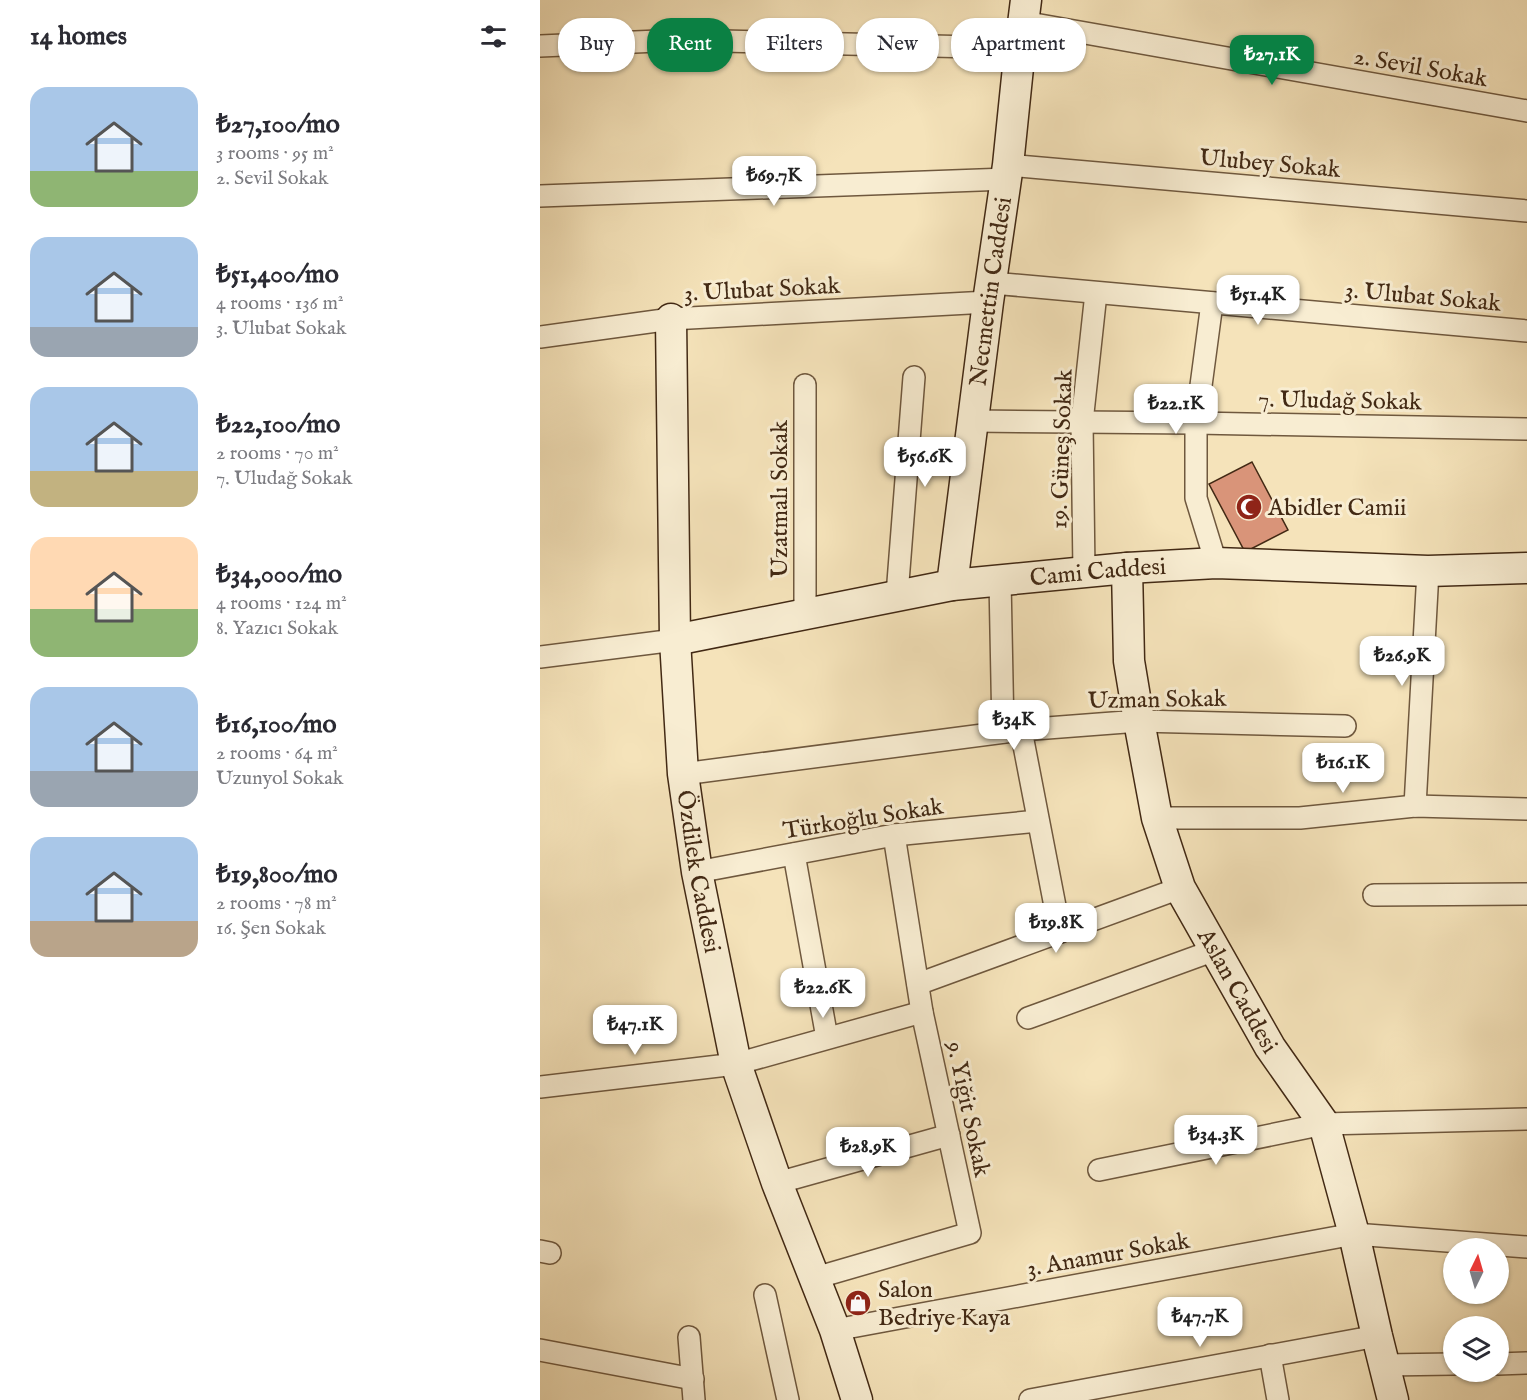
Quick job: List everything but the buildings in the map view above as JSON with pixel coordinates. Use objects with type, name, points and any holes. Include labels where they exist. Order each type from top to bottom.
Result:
[{"type":"main road","name":"Necmettin Caddesi","points":[[952,585],[1007,172],[1018,72]]},
{"type":"main road","name":"Özdilek Caddesi","points":[[671,320],[675,640],[683,774],[697,872],[736,1064],[777,1183],[835,1330],[857,1400]]},
{"type":"main road","name":"Cami Caddesi","points":[[675,640],[952,585],[1127,568],[1216,563],[1428,571],[1527,568]]},
{"type":"main road","name":"Aslan Caddesi","points":[[1127,568],[1130,661],[1157,818],[1180,888],[1270,1047],[1324,1124],[1354,1234],[1393,1400]]},
{"type":"street","name":"2. Sevil Sokak","points":[[540,46],[951,27]]},
{"type":"street","name":"2. Sevil Sokak","points":[[1086,34],[1527,111]]},
{"type":"street","name":"Ulubey Sokak","points":[[540,196],[1007,172],[1527,211]]},
{"type":"street","name":"3. Ulubat Sokak","points":[[540,337],[671,320],[990,293],[1096,293],[1527,331]]},
{"type":"street","name":"19. Güneş Sokak","points":[[1084,572],[1082,422],[1096,293]]},
{"type":"street","points":[[1212,303],[1196,423],[1196,498],[1216,563]]},
{"type":"street","points":[[897,596],[914,377]]},
{"type":"street","name":"Uzatmalı Sokak","points":[[805,385],[805,614]]},
{"type":"street","name":"7. Uludağ Sokak","points":[[973,422],[1196,423],[1527,429]]},
{"type":"street","points":[[1415,806],[1428,571]]},
{"type":"street","points":[[1000,580],[1012,731],[1038,821],[1060,932]]},
{"type":"street","points":[[540,657],[675,640]]},
{"type":"street","name":"Uzman Sokak","points":[[683,774],[1012,731],[1139,721],[1346,726]]},
{"type":"street","points":[[1157,818],[1300,818],[1415,806],[1527,808]]},
{"type":"street","name":"Türkoğlu Sokak","points":[[697,872],[894,835],[1038,821]]},
{"type":"street","name":"9. Yiğit Sokak","points":[[815,1278],[970,1233],[922,1012],[894,835]]},
{"type":"street","points":[[794,854],[827,1038]]},
{"type":"street","points":[[918,984],[1180,888]]},
{"type":"street","points":[[1374,895],[1527,894]]},
{"type":"street","points":[[1028,1018],[1215,950]]},
{"type":"street","points":[[540,1088],[736,1064],[922,1012]]},
{"type":"street","points":[[1099,1170],[1324,1124],[1527,1119]]},
{"type":"street","points":[[777,1183],[949,1135]]},
{"type":"street","name":"3. Anamur Sokak","points":[[835,1330],[1354,1234],[1527,1247]]},
{"type":"street","points":[[765,1295],[788,1400]]},
{"type":"street","points":[[1030,1400],[1377,1336]]},
{"type":"street","points":[[540,1350],[694,1390],[689,1337]]},
{"type":"street","points":[[1270,1355],[1278,1400]]},
{"type":"street","points":[[1509,1364],[1527,1363]]},
{"type":"street","points":[[1384,1365],[1443,1364]]},
{"type":"place","name":"Abidler Camii","points":[[1249,507]]},
{"type":"place","name":"Salon Bedriye Kaya","points":[[858,1303]]}]
